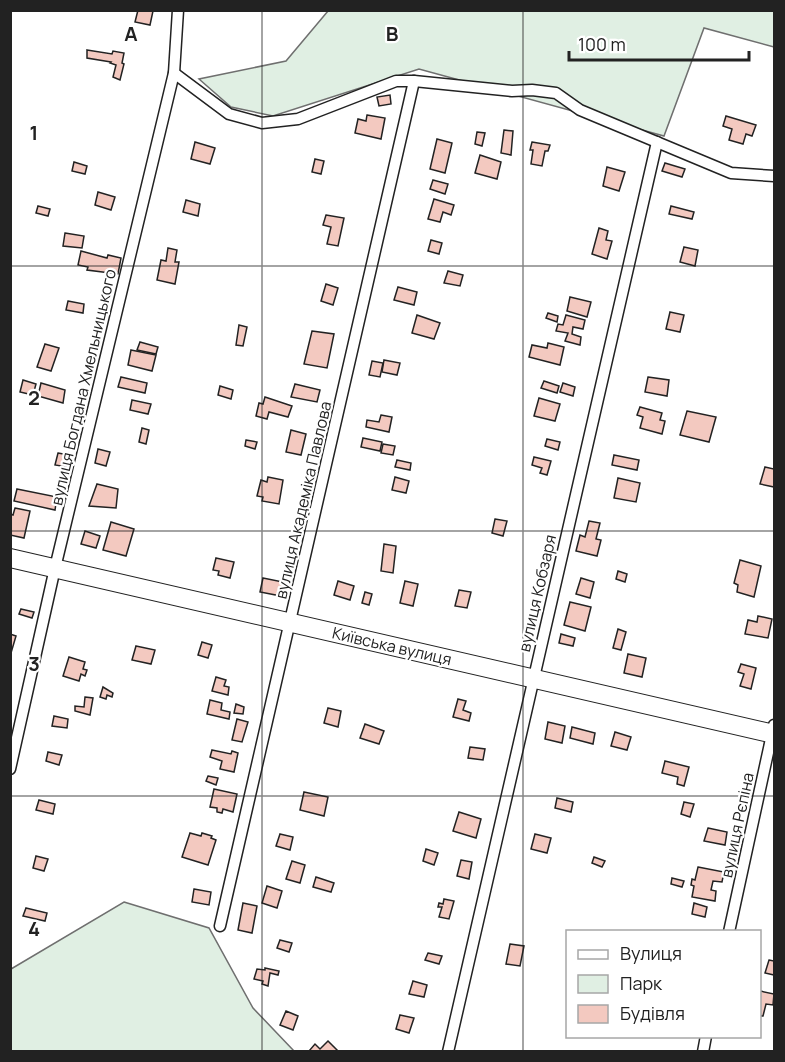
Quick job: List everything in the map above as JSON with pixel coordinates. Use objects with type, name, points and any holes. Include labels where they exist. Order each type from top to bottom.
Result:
[{"type":"highway","name":"Київська вулиця","points":[[10,558],[291,624],[774,731]]},
{"type":"street","name":"вулиця Богдана Хмельницького","points":[[10,769],[55,568],[174,74],[178,10]]},
{"type":"street","points":[[174,74],[230,114],[262,123],[298,119],[396,81],[556,93],[580,110],[731,173],[774,176]]},
{"type":"street","name":"вулиця Академіка Павлова","points":[[220,926],[414,81]]},
{"type":"street","name":"вулиця Кобзаря","points":[[448,1052],[657,142]]},
{"type":"street","name":"вулиця Рєпіна","points":[[729,930],[774,731]]},
{"type":"green space","points":[[328,11],[774,11],[774,47],[704,28],[664,136],[419,69],[273,116],[231,107],[199,79],[286,61]]},
{"type":"green space","points":[[124,902],[209,928],[253,1008],[294,1051],[11,1051],[11,969]]},
{"type":"building","points":[[138,10],[153,11],[150,25],[135,22]]},
{"type":"building","points":[[87,50],[112,54],[113,51],[124,53],[120,80],[113,77],[116,65],[87,58]]},
{"type":"building","points":[[390,95],[391,104],[379,106],[377,97]]},
{"type":"building","points":[[367,115],[385,118],[381,139],[355,133],[358,119],[366,121]]},
{"type":"building","points":[[726,116],[756,125],[752,136],[746,134],[743,144],[729,140],[732,129],[723,126]]},
{"type":"building","points":[[504,130],[513,131],[511,155],[501,153]]},
{"type":"building","points":[[477,132],[485,133],[482,146],[475,144]]},
{"type":"building","points":[[437,139],[452,143],[445,173],[430,169]]},
{"type":"building","points":[[195,142],[215,148],[210,164],[191,159]]},
{"type":"building","points":[[532,142],[550,145],[548,151],[545,151],[542,166],[531,164]]},
{"type":"building","points":[[480,155],[501,162],[497,179],[475,173]]},
{"type":"building","points":[[315,159],[324,161],[321,174],[312,172]]},
{"type":"building","points":[[74,162],[87,166],[85,174],[72,171]]},
{"type":"building","points":[[665,163],[685,169],[682,177],[662,171]]},
{"type":"building","points":[[607,167],[625,172],[619,191],[603,186]]},
{"type":"building","points":[[433,180],[448,184],[445,194],[430,189]]},
{"type":"building","points":[[98,192],[115,197],[111,210],[95,205]]},
{"type":"building","points":[[434,199],[454,205],[451,215],[443,212],[440,222],[428,219]]},
{"type":"building","points":[[186,200],[200,204],[198,216],[183,212]]},
{"type":"building","points":[[38,206],[50,209],[48,216],[36,213]]},
{"type":"building","points":[[671,206],[694,212],[692,219],[669,214]]},
{"type":"building","points":[[326,215],[344,218],[338,246],[327,244],[331,227],[323,225]]},
{"type":"building","points":[[599,228],[608,231],[606,240],[612,241],[607,259],[592,254]]},
{"type":"building","points":[[65,233],[84,236],[82,248],[63,246]]},
{"type":"building","points":[[431,240],[442,243],[439,254],[428,251]]},
{"type":"building","points":[[684,247],[698,250],[695,266],[680,262]]},
{"type":"building","points":[[168,248],[177,250],[175,262],[179,262],[175,284],[157,280],[161,260],[166,261]]},
{"type":"building","points":[[81,251],[107,258],[108,255],[121,258],[118,274],[87,270],[88,267],[78,265]]},
{"type":"building","points":[[448,271],[463,275],[460,286],[444,283]]},
{"type":"building","points":[[326,284],[338,288],[333,305],[321,301]]},
{"type":"building","points":[[398,287],[417,292],[414,305],[394,300]]},
{"type":"building","points":[[570,297],[591,302],[587,317],[567,311]]},
{"type":"building","points":[[68,301],[84,304],[83,313],[66,310]]},
{"type":"building","points":[[670,312],[684,315],[680,332],[666,329]]},
{"type":"building","points":[[548,313],[558,316],[557,322],[546,318]]},
{"type":"building","points":[[417,315],[440,323],[434,339],[412,333]]},
{"type":"building","points":[[566,315],[585,320],[583,329],[573,327],[572,334],[581,337],[580,345],[565,341],[568,333],[556,331],[558,324],[563,325]]},
{"type":"building","points":[[239,325],[247,327],[243,346],[236,345]]},
{"type":"building","points":[[312,331],[334,334],[327,368],[304,364]]},
{"type":"building","points":[[140,342],[158,347],[156,354],[137,350]]},
{"type":"building","points":[[548,343],[564,347],[560,365],[529,357],[532,345],[547,348]]},
{"type":"building","points":[[45,344],[59,348],[51,371],[37,367]]},
{"type":"building","points":[[131,350],[156,355],[152,371],[128,365]]},
{"type":"building","points":[[384,360],[400,363],[397,375],[382,372]]},
{"type":"building","points":[[372,361],[383,363],[380,377],[369,375]]},
{"type":"building","points":[[121,377],[147,383],[145,393],[118,387]]},
{"type":"building","points":[[648,377],[669,380],[667,396],[645,392]]},
{"type":"building","points":[[23,380],[36,384],[33,395],[20,392]]},
{"type":"building","points":[[544,381],[559,386],[557,393],[541,388]]},
{"type":"building","points":[[41,383],[65,390],[63,403],[38,396]]},
{"type":"building","points":[[563,383],[575,387],[573,396],[560,392]]},
{"type":"building","points":[[295,384],[320,390],[317,402],[291,397]]},
{"type":"building","points":[[220,386],[233,390],[231,399],[218,395]]},
{"type":"building","points":[[265,397],[292,406],[288,417],[269,412],[267,419],[256,416],[259,403],[263,404]]},
{"type":"building","points":[[539,398],[560,404],[555,421],[534,416]]},
{"type":"building","points":[[132,400],[151,404],[148,414],[130,410]]},
{"type":"building","points":[[640,407],[662,413],[660,420],[665,421],[662,434],[640,428],[643,417],[637,415]]},
{"type":"building","points":[[687,411],[716,417],[709,442],[680,435]]},
{"type":"building","points":[[381,415],[392,417],[389,432],[366,427],[367,420],[379,422]]},
{"type":"building","points":[[142,428],[149,430],[146,444],[139,442]]},
{"type":"building","points":[[291,430],[306,434],[301,455],[286,452]]},
{"type":"building","points":[[363,438],[382,442],[380,451],[361,447]]},
{"type":"building","points":[[547,439],[560,442],[558,450],[545,446]]},
{"type":"building","points":[[246,440],[257,442],[255,449],[245,446]]},
{"type":"building","points":[[383,444],[395,446],[393,455],[381,453]]},
{"type":"building","points":[[98,449],[110,452],[106,466],[95,463]]},
{"type":"building","points":[[58,453],[69,455],[67,467],[55,465]]},
{"type":"building","points":[[614,455],[639,460],[637,470],[612,465]]},
{"type":"building","points":[[534,457],[551,461],[547,475],[540,473],[542,468],[532,465]]},
{"type":"building","points":[[397,460],[411,463],[410,470],[395,467]]},
{"type":"building","points":[[765,467],[774,469],[774,487],[760,484]]},
{"type":"building","points":[[268,477],[283,480],[279,504],[262,501],[263,497],[257,496],[261,480],[267,482]]},
{"type":"building","points":[[395,477],[409,481],[406,493],[392,490]]},
{"type":"building","points":[[618,478],[640,483],[636,502],[614,498]]},
{"type":"building","points":[[97,484],[118,489],[116,508],[89,506]]},
{"type":"building","points":[[17,489],[57,497],[55,510],[14,501]]},
{"type":"building","points":[[15,508],[30,511],[24,538],[10,535],[10,514],[13,515]]},
{"type":"building","points":[[495,519],[507,521],[503,536],[492,533]]},
{"type":"building","points":[[589,521],[600,523],[596,539],[601,540],[597,556],[576,551],[580,535],[585,537]]},
{"type":"building","points":[[111,522],[134,529],[126,556],[103,550]]},
{"type":"building","points":[[85,531],[100,536],[96,548],[81,544]]},
{"type":"building","points":[[384,544],[396,546],[393,573],[381,571]]},
{"type":"building","points":[[216,558],[234,562],[230,578],[218,575],[219,571],[213,570]]},
{"type":"building","points":[[740,560],[761,566],[754,597],[737,592],[738,585],[734,583]]},
{"type":"building","points":[[618,571],[627,574],[625,582],[616,579]]},
{"type":"building","points":[[263,578],[283,582],[281,596],[260,592]]},
{"type":"building","points":[[581,578],[594,582],[590,598],[576,594]]},
{"type":"building","points":[[338,581],[354,586],[350,600],[334,595]]},
{"type":"building","points":[[405,581],[418,584],[413,606],[400,603]]},
{"type":"building","points":[[459,590],[471,592],[467,608],[455,606]]},
{"type":"building","points":[[365,592],[372,594],[369,605],[362,603]]},
{"type":"building","points":[[570,602],[591,607],[585,631],[564,625]]},
{"type":"building","points":[[21,609],[34,612],[32,618],[19,614]]},
{"type":"building","points":[[758,616],[772,619],[768,638],[745,634],[748,620],[757,622]]},
{"type":"building","points":[[618,629],[626,632],[621,650],[613,648]]},
{"type":"building","points":[[10,634],[16,636],[11,653],[10,653]]},
{"type":"building","points":[[561,634],[575,638],[573,646],[559,643]]},
{"type":"building","points":[[202,642],[212,645],[208,658],[198,655]]},
{"type":"building","points":[[136,646],[155,650],[151,664],[132,660]]},
{"type":"building","points":[[628,654],[646,658],[642,677],[624,673]]},
{"type":"building","points":[[69,657],[85,662],[83,669],[87,670],[85,676],[81,674],[79,681],[63,676]]},
{"type":"building","points":[[741,664],[756,668],[751,689],[740,686],[744,674],[738,672]]},
{"type":"building","points":[[216,677],[226,680],[224,686],[229,687],[228,695],[212,691]]},
{"type":"building","points":[[103,687],[113,693],[112,697],[107,695],[106,699],[100,697]]},
{"type":"building","points":[[85,697],[93,698],[90,715],[75,711],[75,706],[84,707]]},
{"type":"building","points":[[458,699],[466,701],[463,710],[471,713],[469,721],[453,717]]},
{"type":"building","points":[[210,700],[222,703],[221,710],[230,712],[229,719],[207,714]]},
{"type":"building","points":[[236,704],[244,707],[243,714],[234,713]]},
{"type":"building","points":[[328,708],[341,711],[338,727],[324,723]]},
{"type":"building","points":[[54,716],[68,719],[67,728],[52,726]]},
{"type":"building","points":[[237,719],[248,722],[242,742],[232,740]]},
{"type":"building","points":[[548,722],[565,726],[562,743],[545,739]]},
{"type":"building","points":[[365,724],[384,731],[379,744],[360,738]]},
{"type":"building","points":[[572,727],[595,733],[593,744],[570,738]]},
{"type":"building","points":[[615,732],[631,737],[627,750],[611,746]]},
{"type":"building","points":[[470,747],[485,749],[483,760],[468,758]]},
{"type":"building","points":[[212,750],[238,753],[234,772],[220,769],[222,761],[210,757]]},
{"type":"building","points":[[48,752],[62,755],[59,765],[46,761]]},
{"type":"building","points":[[665,761],[689,767],[684,786],[677,784],[678,777],[662,773]]},
{"type":"building","points":[[208,776],[218,778],[216,785],[206,781]]},
{"type":"building","points":[[214,789],[237,794],[233,812],[223,809],[222,813],[217,812],[217,808],[210,807]]},
{"type":"building","points":[[304,792],[328,797],[324,816],[300,810]]},
{"type":"building","points":[[557,798],[573,802],[571,812],[555,808]]},
{"type":"building","points":[[39,800],[55,804],[53,814],[36,810]]},
{"type":"building","points":[[684,802],[694,804],[690,817],[681,814]]},
{"type":"building","points":[[459,812],[481,819],[476,838],[453,831]]},
{"type":"building","points":[[708,828],[727,832],[725,845],[704,841]]},
{"type":"building","points":[[190,833],[201,836],[202,833],[216,840],[208,865],[182,857]]},
{"type":"building","points":[[280,834],[293,837],[290,850],[276,846]]},
{"type":"building","points":[[535,834],[551,838],[547,853],[531,849]]},
{"type":"building","points":[[426,849],[438,853],[434,865],[423,861]]},
{"type":"building","points":[[36,856],[48,859],[44,871],[33,868]]},
{"type":"building","points":[[594,857],[605,861],[602,867],[592,863]]},
{"type":"building","points":[[461,860],[472,862],[469,879],[457,876]]},
{"type":"building","points":[[292,861],[305,865],[300,883],[286,879]]},
{"type":"building","points":[[698,867],[724,872],[722,882],[713,881],[711,890],[716,891],[715,901],[692,897],[694,886],[691,885],[692,879],[695,880]]},
{"type":"building","points":[[316,877],[334,883],[331,892],[313,887]]},
{"type":"building","points":[[672,878],[684,881],[682,887],[671,884]]},
{"type":"building","points":[[267,886],[282,891],[277,908],[262,903]]},
{"type":"building","points":[[194,889],[211,892],[209,905],[192,902]]},
{"type":"building","points":[[444,899],[454,901],[449,919],[439,917],[442,907],[438,907],[439,903],[443,904]]},
{"type":"building","points":[[243,903],[257,906],[252,933],[238,930]]},
{"type":"building","points":[[694,903],[707,907],[705,917],[692,914]]},
{"type":"building","points":[[26,908],[47,913],[45,921],[23,916]]},
{"type":"building","points":[[280,940],[292,943],[289,952],[277,948]]},
{"type":"building","points":[[510,944],[524,946],[520,966],[506,964]]},
{"type":"building","points":[[428,953],[442,956],[439,964],[425,960]]},
{"type":"building","points":[[769,960],[774,961],[774,975],[765,973]]},
{"type":"building","points":[[265,968],[279,971],[278,975],[270,973],[268,986],[262,984],[263,981],[254,979],[257,969],[265,970]]},
{"type":"building","points":[[413,981],[427,985],[424,997],[409,994]]},
{"type":"building","points":[[761,991],[774,994],[773,1005],[766,1004],[763,1016],[761,1016]]},
{"type":"building","points":[[286,1011],[298,1016],[293,1030],[280,1025]]},
{"type":"building","points":[[400,1015],[414,1018],[409,1033],[396,1029]]},
{"type":"building","points":[[328,1041],[339,1052],[309,1051],[315,1044],[320,1049]]}]
